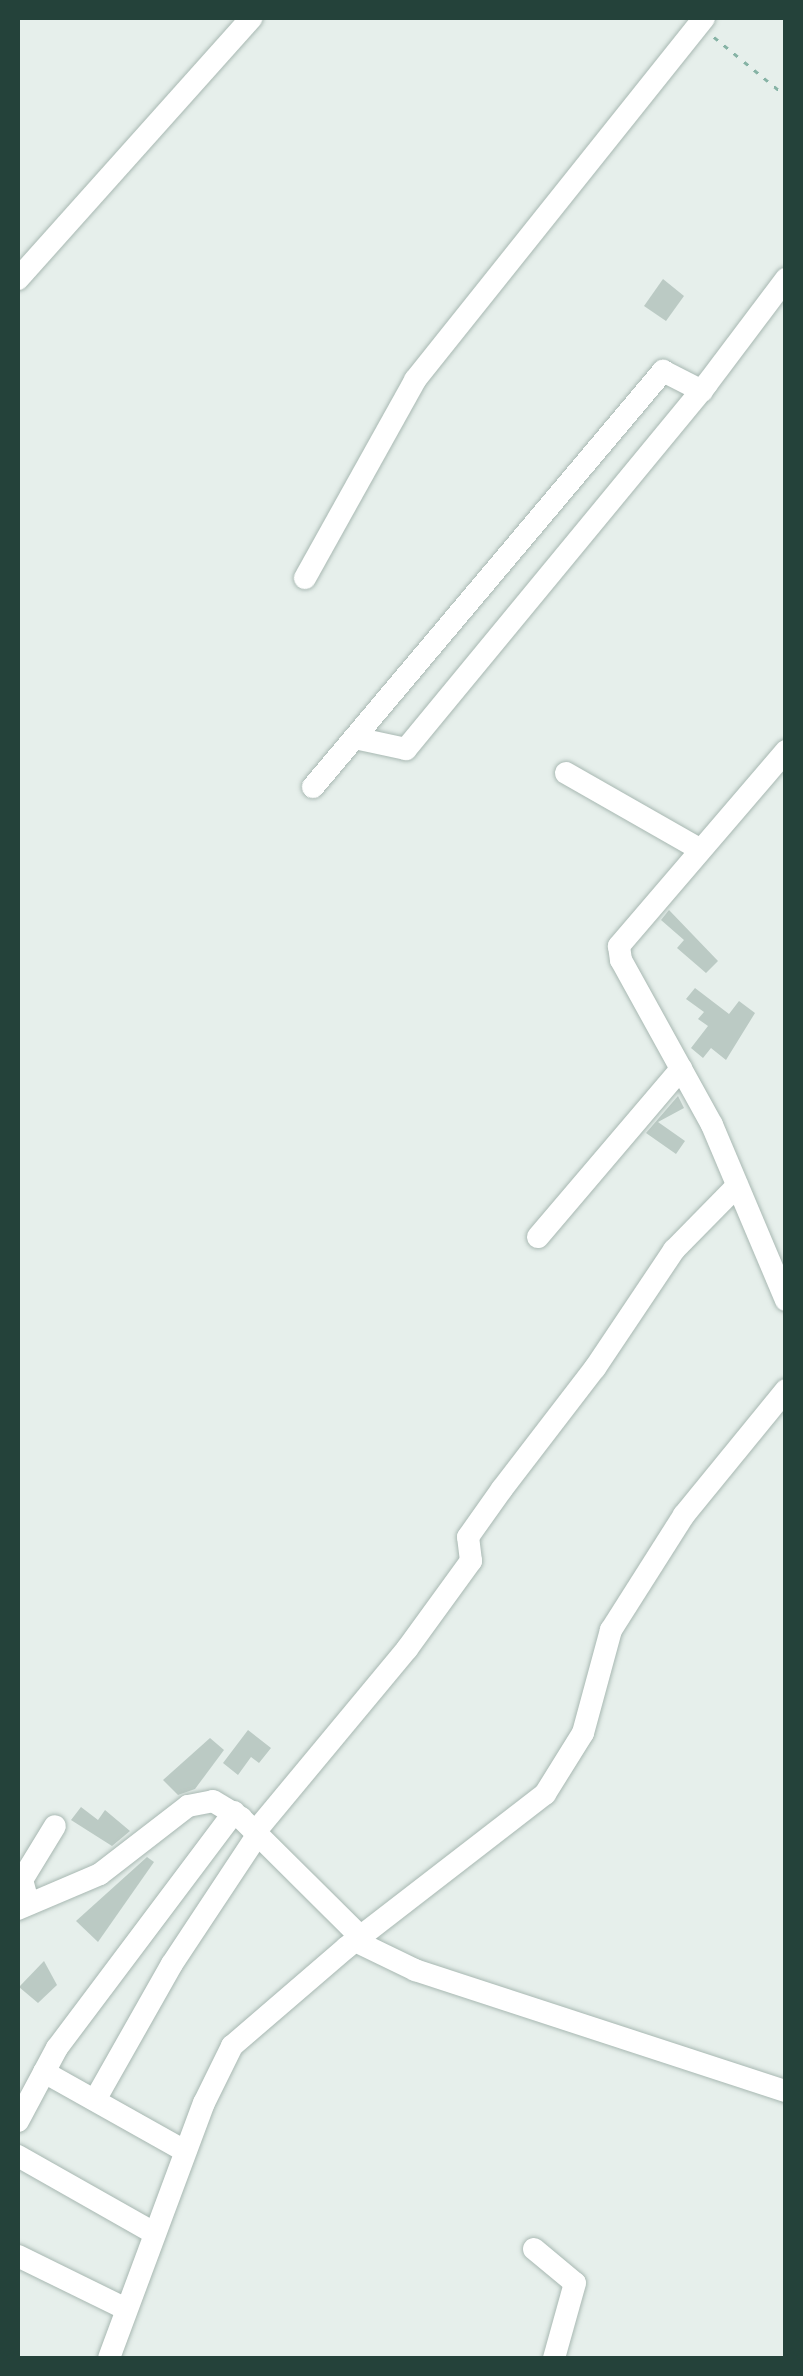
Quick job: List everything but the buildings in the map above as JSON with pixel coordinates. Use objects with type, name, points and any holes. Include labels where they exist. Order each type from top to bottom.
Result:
[{"type":"street","points":[[18,279],[251,18]]},
{"type":"street","points":[[305,578],[415,380],[701,21]]},
{"type":"street","points":[[355,738],[406,749],[702,391],[786,279]]},
{"type":"street","points":[[313,787],[606,444],[663,371],[702,391]]},
{"type":"street","points":[[606,444],[636,469]]},
{"type":"street","points":[[786,751],[619,946],[620,960],[681,1069],[786,1300]]},
{"type":"street","points":[[566,772],[699,849]]},
{"type":"street","points":[[538,1237],[681,1069]]},
{"type":"street","points":[[95,2100],[172,1964],[257,1833],[472,1561],[468,1538],[596,1368],[665,1262],[736,1186]]},
{"type":"street","points":[[109,2358],[185,2151],[232,2046],[358,1939],[545,1794],[583,1733],[610,1630],[684,1516],[786,1390]]},
{"type":"street","points":[[21,1896],[118,1863],[188,1806],[214,1801],[234,1812],[257,1833],[358,1939],[415,1970],[786,2091]]},
{"type":"street","points":[[18,2121],[44,2072],[234,1812]]},
{"type":"street","points":[[21,1896],[55,1826]]},
{"type":"street","points":[[44,2072],[185,2151]]},
{"type":"street","points":[[18,2156],[154,2233]]},
{"type":"street","points":[[534,2249],[575,2282],[554,2358]]},
{"type":"street","points":[[18,2256],[126,2309]]},
{"type":"path","points":[[701,21],[786,96]]}]
